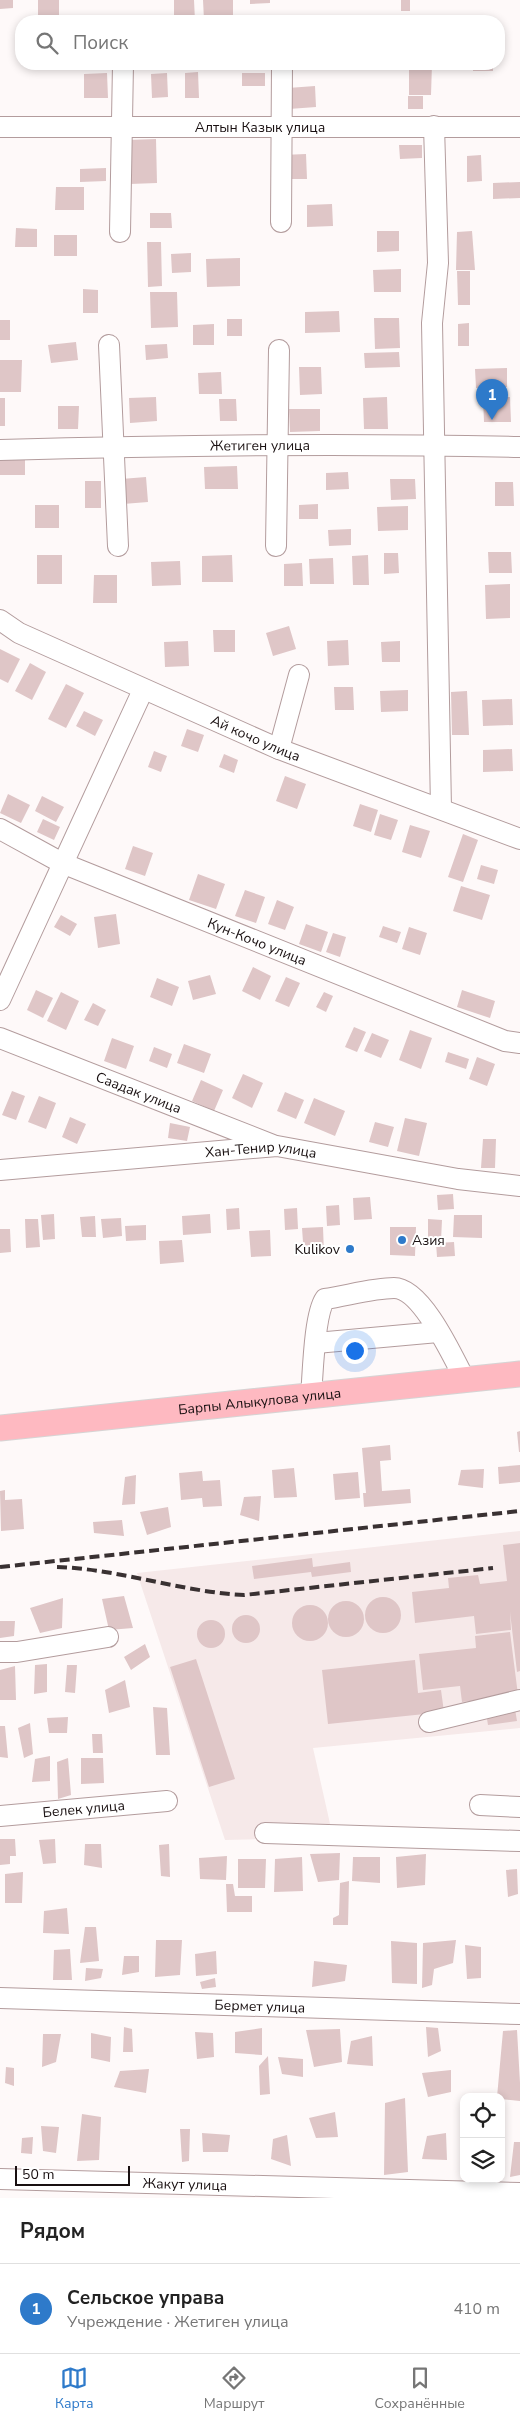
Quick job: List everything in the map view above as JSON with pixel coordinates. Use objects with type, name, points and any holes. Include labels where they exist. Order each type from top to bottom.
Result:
[{"type":"main road","name":"Барпы Алыкулова улица","points":[[0,1428],[520,1374]]},
{"type":"street","points":[[120,232],[123,70]]},
{"type":"street","points":[[281,222],[282,70]]},
{"type":"street","points":[[434,126],[438,263],[432,324],[441,809]]},
{"type":"street","name":"Алтын Казык улица","points":[[0,127],[520,127]]},
{"type":"street","points":[[109,345],[118,546]]},
{"type":"street","points":[[276,546],[279,350]]},
{"type":"street","name":"Жетиген улица","points":[[0,450],[115,447],[435,445],[520,447]]},
{"type":"street","name":"Ай кочо улица","points":[[0,620],[19,632],[143,690],[279,749],[520,839]]},
{"type":"street","points":[[279,749],[299,674]]},
{"type":"street","points":[[0,1000],[62,862],[143,690]]},
{"type":"street","name":"Кун-Кочо улица","points":[[0,829],[62,862],[505,1041],[520,1044]]},
{"type":"street","name":"Саадак улица","points":[[0,1038],[277,1146]]},
{"type":"street","name":"Хан-Тенир улица","points":[[0,1170],[277,1146],[458,1179],[520,1186]]},
{"type":"street","points":[[311,1396],[320,1306],[325,1299],[395,1288],[409,1292],[432,1320],[465,1380]]},
{"type":"street","points":[[316,1343],[438,1332]]},
{"type":"street","points":[[0,1652],[17,1652],[108,1637]]},
{"type":"street","points":[[429,1722],[520,1700]]},
{"type":"street","name":"Белек улица","points":[[0,1816],[167,1801]]},
{"type":"street","points":[[480,1805],[520,1807]]},
{"type":"street","points":[[264,1833],[520,1841]]},
{"type":"street","name":"Бермет улица","points":[[0,1998],[520,2014]]},
{"type":"street","name":"Жакут улица","points":[[0,2179],[520,2193]]},
{"type":"shaded area","points":[[520,1531],[520,1728],[313,1748],[333,1837],[225,1840],[137,1573]]},
{"type":"building","points":[[0,0],[13,0],[13,8],[0,9]]},
{"type":"building","points":[[38,0],[59,0],[59,15],[38,15]]},
{"type":"building","points":[[174,0],[194,0],[195,15],[174,15]]},
{"type":"building","points":[[203,0],[233,0],[233,15],[204,15]]},
{"type":"building","points":[[250,0],[270,0],[270,3],[250,4]]},
{"type":"building","points":[[401,0],[410,0],[410,11],[401,11]]},
{"type":"building","points":[[409,70],[432,70],[431,95],[409,95]]},
{"type":"building","points":[[473,70],[493,70],[493,71]]},
{"type":"building","points":[[198,72],[199,98],[185,98],[185,73]]},
{"type":"building","points":[[107,73],[108,98],[84,98],[84,74]]},
{"type":"building","points":[[167,73],[168,97],[152,98],[151,74]]},
{"type":"building","points":[[242,73],[265,73],[265,86],[242,86]]},
{"type":"building","points":[[315,86],[316,107],[289,109],[288,88]]},
{"type":"building","points":[[408,96],[423,96],[423,109],[408,109]]},
{"type":"building","points":[[156,139],[157,183],[130,184],[128,140]]},
{"type":"building","points":[[399,145],[422,145],[422,158],[400,159]]},
{"type":"building","points":[[306,154],[307,179],[283,179],[282,155]]},
{"type":"building","points":[[481,155],[482,181],[467,182],[467,156]]},
{"type":"building","points":[[106,168],[106,181],[80,182],[80,169]]},
{"type":"building","points":[[520,182],[520,198],[493,199],[493,183]]},
{"type":"building","points":[[56,187],[84,187],[84,210],[55,210]]},
{"type":"building","points":[[332,204],[333,226],[307,227],[307,205]]},
{"type":"building","points":[[150,213],[171,213],[172,228],[150,228]]},
{"type":"building","points":[[16,228],[37,229],[37,247],[15,247]]},
{"type":"building","points":[[377,231],[399,231],[399,251],[377,252]]},
{"type":"building","points":[[472,231],[475,270],[456,270],[457,232]]},
{"type":"building","points":[[54,235],[77,235],[77,256],[54,256]]},
{"type":"building","points":[[147,242],[161,242],[162,286],[148,287]]},
{"type":"building","points":[[191,253],[191,272],[172,273],[171,254]]},
{"type":"building","points":[[240,258],[240,286],[207,287],[206,259]]},
{"type":"building","points":[[401,269],[401,292],[374,292],[373,270]]},
{"type":"building","points":[[457,271],[470,271],[470,305],[458,305]]},
{"type":"building","points":[[83,289],[98,290],[98,313],[83,313]]},
{"type":"building","points":[[150,292],[177,292],[178,327],[151,328]]},
{"type":"building","points":[[339,311],[340,332],[305,333],[305,312]]},
{"type":"building","points":[[374,318],[399,318],[400,348],[375,349]]},
{"type":"building","points":[[227,319],[242,319],[242,336],[227,336]]},
{"type":"building","points":[[0,320],[10,320],[10,340],[0,340]]},
{"type":"building","points":[[469,323],[469,346],[458,346],[458,324]]},
{"type":"building","points":[[214,324],[214,345],[193,345],[193,325]]},
{"type":"building","points":[[76,342],[78,360],[51,363],[48,345]]},
{"type":"building","points":[[167,344],[168,358],[146,360],[145,345]]},
{"type":"building","points":[[399,352],[400,367],[365,368],[364,353]]},
{"type":"building","points":[[0,360],[22,360],[21,392],[0,392]]},
{"type":"building","points":[[299,367],[321,367],[322,394],[300,395]]},
{"type":"building","points":[[507,368],[507,387],[476,388],[475,369]]},
{"type":"building","points":[[221,372],[222,394],[199,394],[198,373]]},
{"type":"building","points":[[156,397],[157,421],[130,423],[129,398]]},
{"type":"building","points":[[387,397],[388,429],[364,429],[363,398]]},
{"type":"building","points":[[510,397],[511,422],[484,422],[483,398]]},
{"type":"building","points":[[0,398],[5,398],[5,426],[0,426]]},
{"type":"building","points":[[219,399],[236,399],[237,421],[220,421]]},
{"type":"building","points":[[58,406],[79,406],[78,429],[58,429]]},
{"type":"building","points":[[289,409],[320,409],[320,431],[290,432]]},
{"type":"building","points":[[0,458],[25,458],[25,475],[0,475]]},
{"type":"building","points":[[237,466],[238,489],[205,489],[204,467]]},
{"type":"building","points":[[348,472],[349,489],[326,490],[326,473]]},
{"type":"building","points":[[146,477],[148,502],[123,504],[121,479]]},
{"type":"building","points":[[390,479],[415,479],[416,499],[391,500]]},
{"type":"building","points":[[85,481],[101,481],[101,508],[85,508]]},
{"type":"building","points":[[495,482],[513,482],[514,506],[495,506]]},
{"type":"building","points":[[318,504],[318,519],[299,519],[299,505]]},
{"type":"building","points":[[35,505],[59,505],[59,528],[35,528]]},
{"type":"building","points":[[408,506],[408,530],[378,531],[377,507]]},
{"type":"building","points":[[351,529],[351,545],[329,546],[328,530]]},
{"type":"building","points":[[488,552],[511,552],[512,573],[489,573]]},
{"type":"building","points":[[384,553],[398,553],[399,573],[384,574]]},
{"type":"building","points":[[37,555],[62,555],[62,584],[37,584]]},
{"type":"building","points":[[232,555],[233,582],[202,582],[202,556]]},
{"type":"building","points":[[368,555],[369,585],[353,585],[352,556]]},
{"type":"building","points":[[333,558],[334,584],[310,584],[309,559]]},
{"type":"building","points":[[180,561],[181,585],[152,586],[151,562]]},
{"type":"building","points":[[302,563],[303,586],[284,586],[284,564]]},
{"type":"building","points":[[94,575],[117,575],[117,603],[93,603]]},
{"type":"building","points":[[510,584],[510,618],[486,619],[485,585]]},
{"type":"building","points":[[289,626],[296,649],[273,656],[266,633]]},
{"type":"building","points":[[213,630],[235,630],[235,652],[214,652]]},
{"type":"building","points":[[348,640],[349,665],[328,666],[327,641]]},
{"type":"building","points":[[188,641],[189,666],[165,667],[164,642]]},
{"type":"building","points":[[400,641],[400,662],[382,662],[381,642]]},
{"type":"building","points":[[0,649],[20,659],[8,683],[0,679]]},
{"type":"building","points":[[30,663],[46,672],[32,700],[15,691]]},
{"type":"building","points":[[66,684],[84,693],[66,728],[48,719]]},
{"type":"building","points":[[334,687],[353,687],[354,710],[335,710]]},
{"type":"building","points":[[408,690],[408,711],[381,712],[380,691]]},
{"type":"building","points":[[467,691],[469,735],[452,735],[451,692]]},
{"type":"building","points":[[512,699],[513,725],[483,726],[482,700]]},
{"type":"building","points":[[84,711],[103,720],[95,736],[76,726]]},
{"type":"building","points":[[187,729],[204,735],[198,752],[181,746]]},
{"type":"building","points":[[512,749],[513,771],[483,772],[483,750]]},
{"type":"building","points":[[154,751],[167,756],[161,772],[148,767]]},
{"type":"building","points":[[224,754],[238,760],[234,773],[219,767]]},
{"type":"building","points":[[285,776],[306,784],[297,809],[276,801]]},
{"type":"building","points":[[8,794],[30,805],[21,823],[0,813]]},
{"type":"building","points":[[42,796],[64,807],[56,822],[35,811]]},
{"type":"building","points":[[360,804],[378,810],[371,832],[353,826]]},
{"type":"building","points":[[380,814],[398,820],[391,840],[374,835]]},
{"type":"building","points":[[43,819],[60,827],[54,840],[37,832]]},
{"type":"building","points":[[410,825],[430,831],[421,858],[402,852]]},
{"type":"building","points":[[463,834],[478,840],[463,882],[448,877]]},
{"type":"building","points":[[133,846],[153,853],[145,876],[125,869]]},
{"type":"building","points":[[481,865],[498,870],[494,884],[477,879]]},
{"type":"building","points":[[198,874],[225,884],[216,909],[189,900]]},
{"type":"building","points":[[461,886],[490,895],[482,920],[453,911]]},
{"type":"building","points":[[245,890],[265,897],[256,923],[235,916]]},
{"type":"building","points":[[277,900],[294,907],[285,930],[268,924]]},
{"type":"building","points":[[116,914],[120,944],[98,948],[94,917]]},
{"type":"building","points":[[61,915],[77,924],[70,936],[54,927]]},
{"type":"building","points":[[306,924],[328,932],[321,952],[299,944]]},
{"type":"building","points":[[383,926],[401,932],[397,943],[379,937]]},
{"type":"building","points":[[409,927],[427,933],[420,955],[402,949]]},
{"type":"building","points":[[333,933],[346,937],[340,957],[326,952]]},
{"type":"building","points":[[253,967],[271,976],[260,1000],[242,991]]},
{"type":"building","points":[[210,975],[216,994],[193,1000],[188,981]]},
{"type":"building","points":[[286,977],[300,983],[289,1007],[275,1001]]},
{"type":"building","points":[[157,978],[179,987],[172,1006],[150,997]]},
{"type":"building","points":[[36,990],[53,998],[43,1018],[27,1010]]},
{"type":"building","points":[[462,990],[495,1001],[490,1018],[457,1007]]},
{"type":"building","points":[[61,992],[79,1001],[66,1030],[47,1021]]},
{"type":"building","points":[[324,992],[333,996],[326,1012],[316,1007]]},
{"type":"building","points":[[93,1003],[106,1010],[98,1026],[84,1020]]},
{"type":"building","points":[[354,1027],[366,1032],[357,1052],[345,1047]]},
{"type":"building","points":[[410,1030],[432,1038],[421,1069],[399,1060]]},
{"type":"building","points":[[372,1033],[389,1040],[381,1058],[364,1051]]},
{"type":"building","points":[[112,1038],[134,1046],[126,1069],[104,1061]]},
{"type":"building","points":[[184,1044],[211,1054],[204,1073],[177,1063]]},
{"type":"building","points":[[154,1047],[172,1054],[167,1068],[149,1061]]},
{"type":"building","points":[[448,1052],[469,1059],[466,1069],[445,1062]]},
{"type":"building","points":[[477,1057],[495,1064],[487,1086],[469,1079]]},
{"type":"building","points":[[243,1074],[263,1083],[252,1108],[232,1098]]},
{"type":"building","points":[[201,1080],[223,1090],[214,1111],[192,1101]]},
{"type":"building","points":[[12,1091],[25,1096],[16,1120],[2,1115]]},
{"type":"building","points":[[285,1092],[304,1100],[296,1119],[277,1111]]},
{"type":"building","points":[[39,1096],[56,1103],[46,1129],[28,1122]]},
{"type":"building","points":[[314,1098],[345,1111],[335,1136],[304,1123]]},
{"type":"building","points":[[70,1117],[86,1124],[77,1144],[62,1137]]},
{"type":"building","points":[[405,1118],[427,1123],[419,1156],[397,1151]]},
{"type":"building","points":[[375,1122],[394,1127],[388,1147],[369,1142]]},
{"type":"building","points":[[170,1123],[190,1127],[187,1141],[168,1138]]},
{"type":"building","points":[[483,1139],[496,1139],[495,1168],[481,1168]]},
{"type":"building","points":[[453,1194],[454,1209],[438,1210],[437,1195]]},
{"type":"building","points":[[370,1197],[372,1219],[354,1220],[353,1198]]},
{"type":"building","points":[[339,1205],[340,1225],[327,1226],[326,1206]]},
{"type":"building","points":[[239,1208],[240,1229],[227,1230],[226,1209]]},
{"type":"building","points":[[297,1208],[298,1229],[285,1230],[284,1209]]},
{"type":"building","points":[[54,1214],[55,1239],[43,1240],[41,1215]]},
{"type":"building","points":[[210,1214],[211,1233],[183,1235],[182,1216]]},
{"type":"building","points":[[454,1215],[482,1215],[482,1238],[453,1237]]},
{"type":"building","points":[[95,1216],[96,1237],[82,1237],[80,1217]]},
{"type":"building","points":[[121,1218],[122,1236],[103,1238],[101,1219]]},
{"type":"building","points":[[25,1219],[38,1219],[40,1247],[26,1248]]},
{"type":"building","points":[[428,1219],[442,1220],[441,1241],[428,1240]]},
{"type":"building","points":[[146,1225],[146,1240],[126,1241],[125,1226]]},
{"type":"building","points":[[323,1227],[324,1254],[304,1256],[302,1228]]},
{"type":"building","points":[[390,1227],[416,1227],[415,1256],[390,1255]]},
{"type":"building","points":[[0,1229],[10,1229],[11,1252],[0,1253]]},
{"type":"building","points":[[270,1230],[271,1256],[251,1257],[249,1231]]},
{"type":"building","points":[[182,1240],[184,1262],[160,1264],[159,1241]]},
{"type":"building","points":[[454,1242],[455,1256],[437,1257],[436,1243]]},
{"type":"building","points":[[520,1431],[520,1452],[519,1452],[517,1432]]},
{"type":"building","points":[[390,1445],[391,1460],[380,1461],[382,1491],[410,1489],[411,1503],[364,1507],[363,1493],[366,1493],[362,1448]]},
{"type":"building","points":[[520,1465],[520,1482],[499,1484],[498,1467]]},
{"type":"building","points":[[294,1468],[297,1497],[274,1498],[272,1470]]},
{"type":"building","points":[[484,1469],[483,1488],[458,1485],[461,1470]]},
{"type":"building","points":[[202,1471],[203,1481],[220,1480],[222,1506],[203,1507],[202,1498],[181,1500],[179,1473]]},
{"type":"building","points":[[358,1472],[360,1498],[335,1500],[333,1474]]},
{"type":"building","points":[[136,1475],[135,1504],[122,1505],[125,1477]]},
{"type":"building","points":[[5,1490],[5,1500],[22,1499],[24,1529],[1,1531],[0,1491]]},
{"type":"building","points":[[261,1496],[259,1521],[240,1515],[244,1497]]},
{"type":"building","points":[[168,1507],[171,1527],[147,1535],[140,1512]]},
{"type":"building","points":[[122,1520],[124,1536],[94,1533],[93,1522]]},
{"type":"building","points":[[520,1543],[520,1671],[517,1672],[510,1612],[511,1630],[476,1634],[474,1616],[415,1623],[412,1592],[449,1588],[448,1578],[478,1575],[480,1584],[507,1581],[503,1545]]},
{"type":"building","points":[[312,1558],[313,1567],[350,1562],[351,1572],[312,1577],[311,1572],[254,1579],[252,1566]]},
{"type":"building","points":[[124,1596],[133,1628],[109,1630],[102,1599]]},
{"type":"building","points":[[383,1597],[395,1603],[401,1615],[395,1627],[383,1633],[371,1627],[365,1615],[371,1603]]},
{"type":"building","points":[[63,1598],[62,1628],[40,1633],[30,1608]]},
{"type":"building","points":[[346,1601],[358,1607],[364,1619],[358,1631],[346,1637],[334,1631],[328,1619],[334,1607]]},
{"type":"building","points":[[310,1605],[322,1611],[328,1623],[322,1635],[310,1641],[298,1635],[292,1623],[298,1611]]},
{"type":"building","points":[[246,1615],[256,1619],[260,1629],[256,1639],[246,1643],[236,1639],[232,1629],[236,1619]]},
{"type":"building","points":[[211,1620],[221,1624],[225,1634],[221,1644],[211,1648],[201,1644],[197,1634],[201,1624]]},
{"type":"building","points":[[0,1621],[15,1621],[14,1636],[0,1638]]},
{"type":"building","points":[[510,1632],[518,1695],[462,1702],[460,1686],[423,1690],[419,1654],[476,1648],[475,1636]]},
{"type":"building","points":[[145,1644],[150,1657],[131,1670],[124,1657]]},
{"type":"building","points":[[196,1659],[235,1779],[209,1787],[170,1667]]},
{"type":"building","points":[[415,1660],[418,1693],[441,1690],[444,1712],[328,1724],[322,1670]]},
{"type":"building","points":[[47,1664],[47,1692],[34,1694],[35,1665]]},
{"type":"building","points":[[67,1665],[77,1665],[75,1693],[65,1692]]},
{"type":"building","points":[[15,1666],[16,1700],[0,1700],[0,1670]]},
{"type":"building","points":[[125,1680],[130,1707],[109,1713],[105,1690]]},
{"type":"building","points":[[153,1707],[167,1708],[170,1755],[156,1755]]},
{"type":"building","points":[[515,1709],[517,1721],[488,1725],[486,1713]]},
{"type":"building","points":[[68,1717],[67,1733],[49,1733],[47,1718]]},
{"type":"building","points":[[30,1723],[33,1754],[24,1758],[18,1728]]},
{"type":"building","points":[[0,1726],[5,1726],[8,1758],[0,1757]]},
{"type":"building","points":[[92,1734],[102,1734],[103,1753],[93,1753]]},
{"type":"building","points":[[50,1756],[50,1781],[32,1782],[35,1759]]},
{"type":"building","points":[[68,1758],[71,1795],[58,1799],[57,1762]]},
{"type":"building","points":[[81,1758],[103,1758],[104,1783],[81,1784]]},
{"type":"building","points":[[0,1839],[15,1839],[16,1856],[10,1856],[10,1864],[0,1865]]},
{"type":"building","points":[[55,1839],[56,1863],[43,1864],[39,1840]]},
{"type":"building","points":[[85,1844],[101,1844],[102,1868],[84,1865]]},
{"type":"building","points":[[169,1844],[170,1877],[161,1876],[159,1845]]},
{"type":"building","points":[[340,1853],[339,1880],[318,1882],[310,1854]]},
{"type":"building","points":[[426,1854],[425,1885],[397,1888],[396,1857]]},
{"type":"building","points":[[227,1856],[226,1880],[200,1879],[199,1858]]},
{"type":"building","points":[[302,1857],[303,1891],[274,1892],[275,1859]]},
{"type":"building","points":[[353,1857],[380,1857],[380,1883],[352,1881]]},
{"type":"building","points":[[238,1859],[266,1859],[265,1888],[238,1888]]},
{"type":"building","points":[[517,1869],[518,1894],[508,1897],[506,1870]]},
{"type":"building","points":[[23,1872],[22,1903],[5,1903],[5,1874]]},
{"type":"building","points":[[349,1881],[348,1925],[333,1925],[333,1918],[339,1915],[340,1883]]},
{"type":"building","points":[[226,1884],[233,1884],[235,1896],[252,1896],[252,1912],[227,1912]]},
{"type":"building","points":[[67,1908],[69,1934],[43,1933],[44,1911]]},
{"type":"building","points":[[85,1927],[96,1927],[99,1961],[80,1963]]},
{"type":"building","points":[[156,1940],[182,1940],[180,1975],[155,1977]]},
{"type":"building","points":[[456,1940],[453,1963],[434,1969],[432,1985],[422,1988],[423,1943]]},
{"type":"building","points":[[391,1941],[417,1943],[417,1984],[392,1983]]},
{"type":"building","points":[[465,1945],[481,1947],[481,1978],[467,1979]]},
{"type":"building","points":[[70,1949],[72,1980],[53,1980],[54,1950]]},
{"type":"building","points":[[216,1951],[217,1974],[196,1976],[195,1954]]},
{"type":"building","points":[[124,1956],[139,1956],[139,1972],[122,1975]]},
{"type":"building","points":[[314,1961],[347,1965],[345,1981],[312,1987]]},
{"type":"building","points":[[86,1968],[103,1969],[101,1978],[85,1981]]},
{"type":"building","points":[[215,1978],[216,1987],[202,1989],[200,1982]]},
{"type":"building","points":[[124,2027],[132,2029],[133,2052],[123,2052]]},
{"type":"building","points":[[426,2027],[438,2028],[441,2051],[428,2057]]},
{"type":"building","points":[[262,2028],[262,2055],[235,2053],[235,2032]]},
{"type":"building","points":[[340,2029],[342,2062],[314,2067],[306,2030]]},
{"type":"building","points":[[517,2030],[520,2101],[505,2099],[505,2093],[497,2093],[503,2031]]},
{"type":"building","points":[[195,2032],[213,2033],[214,2057],[197,2059]]},
{"type":"building","points":[[91,2033],[111,2037],[110,2062],[91,2058]]},
{"type":"building","points":[[43,2034],[61,2034],[56,2062],[42,2067]]},
{"type":"building","points":[[372,2036],[373,2066],[347,2064],[351,2041]]},
{"type":"building","points":[[268,2056],[270,2094],[260,2095],[259,2066]]},
{"type":"building","points":[[278,2057],[303,2059],[303,2077],[282,2074]]},
{"type":"building","points":[[6,2067],[14,2068],[14,2086],[5,2083]]},
{"type":"building","points":[[149,2069],[146,2093],[114,2087],[120,2071]]},
{"type":"building","points":[[451,2070],[451,2092],[428,2097],[422,2073]]},
{"type":"building","points":[[405,2098],[408,2172],[384,2175],[385,2103]]},
{"type":"building","points":[[335,2112],[338,2137],[316,2138],[309,2118]]},
{"type":"building","points":[[82,2114],[101,2117],[99,2160],[77,2161]]},
{"type":"building","points":[[41,2126],[59,2127],[56,2153],[43,2151]]},
{"type":"building","points":[[180,2129],[190,2129],[189,2161],[182,2162]]},
{"type":"building","points":[[202,2133],[230,2135],[228,2152],[203,2152]]},
{"type":"building","points":[[446,2133],[447,2160],[422,2159],[427,2136]]},
{"type":"building","points":[[287,2135],[291,2166],[271,2159],[273,2139]]},
{"type":"building","points":[[33,2137],[32,2154],[21,2153],[22,2138]]},
{"type":"building","points":[[514,2142],[520,2142],[520,2175],[510,2177]]},
{"type":"railway","points":[[0,1567],[520,1511]]},
{"type":"railway","points":[[57,1567],[104,1572],[197,1590],[244,1595],[493,1568]]},
{"type":"place","name":"Сельское управа","points":[[492,420]]},
{"type":"place","name":"Азия","points":[[402,1240]]},
{"type":"place","name":"Kulikov","points":[[350,1249]]}]
